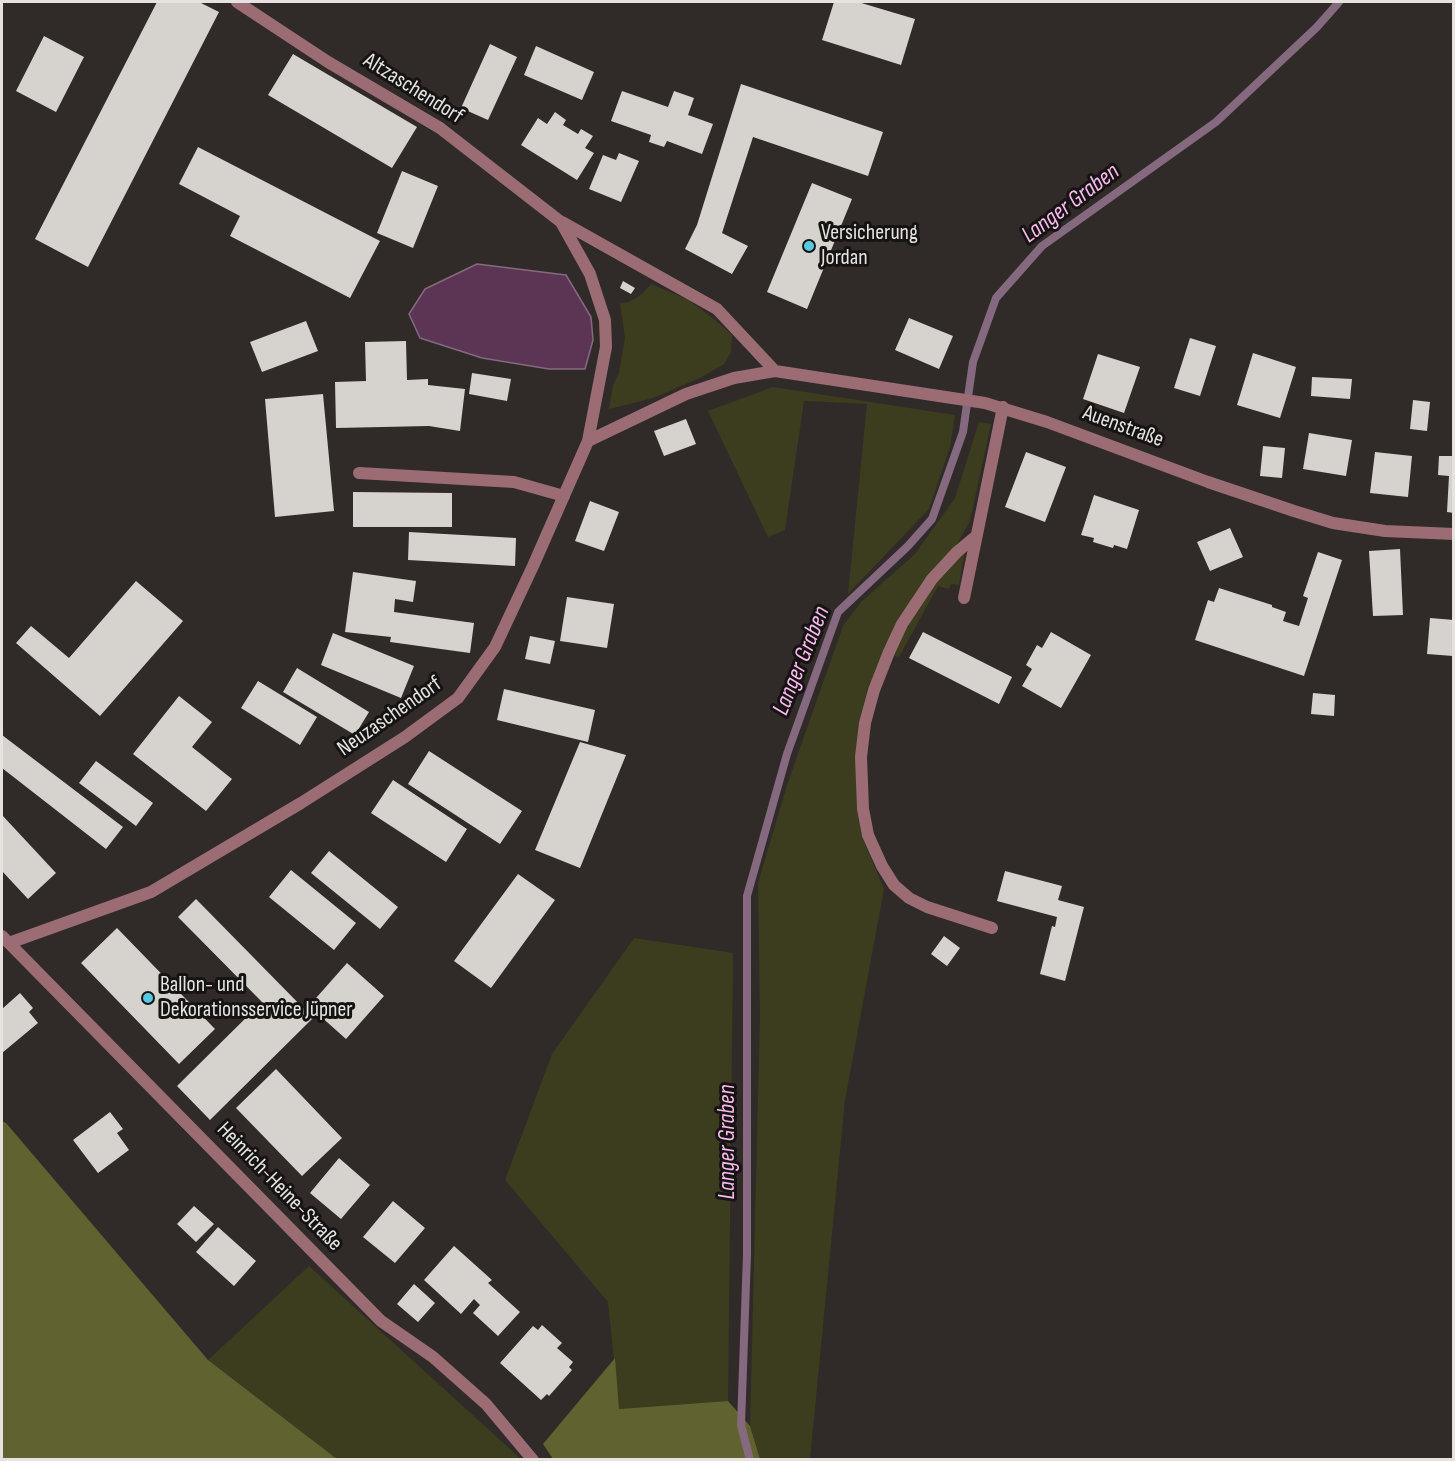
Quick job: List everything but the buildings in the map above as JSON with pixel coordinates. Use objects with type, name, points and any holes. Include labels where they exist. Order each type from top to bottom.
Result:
[{"type":"street","name":"Altzaschendorf","points":[[237,2],[328,62],[440,128],[561,222],[717,309],[775,371]]},
{"type":"street","name":"Altzaschendorf","points":[[561,222],[590,274],[605,320],[606,346],[588,441]]},
{"type":"street","name":"Auenstraße","points":[[775,371],[948,396],[1003,407],[1262,500],[1333,523],[1385,531],[1454,534]]},
{"type":"street","points":[[588,441],[686,393],[734,378],[775,371]]},
{"type":"street","points":[[964,598],[1003,407]]},
{"type":"street","name":"Neuzaschendorf","points":[[5,940],[151,892],[320,791],[405,737],[458,698],[495,646],[588,441]]},
{"type":"street","points":[[359,473],[514,482],[564,496]]},
{"type":"street","points":[[975,537],[957,552],[932,579],[902,624],[889,652],[874,690],[865,723],[861,757],[863,809],[868,835],[882,866],[894,885],[909,898],[927,908],[992,928]]},
{"type":"street","name":"Heinrich-Heine-Straße","points":[[5,940],[381,1322],[433,1358],[486,1404],[533,1460]]},
{"type":"green space","points":[[651,284],[689,300],[720,324],[732,335],[731,352],[724,364],[700,378],[653,398],[609,409],[613,385],[619,373],[625,338],[620,303],[629,302],[642,294]]},
{"type":"green space","points":[[773,387],[955,415],[950,447],[929,509],[848,594],[867,404],[804,401],[785,530],[768,537],[708,411]]},
{"type":"green space","points":[[979,422],[991,424],[970,521],[957,544],[928,578],[898,620],[868,687],[859,722],[856,758],[857,811],[863,839],[884,889],[845,1100],[810,1459],[760,1459],[750,1426],[760,1016],[758,883],[787,785],[843,626],[861,602],[915,554],[955,498]]},
{"type":"green space","points":[[965,550],[959,585],[951,584],[949,589],[938,586],[899,657],[893,655],[920,601]]},
{"type":"green space","points":[[634,938],[733,953],[728,1401],[619,1409],[608,1302],[505,1180],[552,1054]]},
{"type":"green space","points":[[2,1121],[208,1360],[337,1459],[2,1459]]},
{"type":"green space","points":[[309,1266],[521,1459],[337,1459],[208,1360]]},
{"type":"green space","points":[[615,1358],[619,1409],[728,1401],[750,1426],[760,1459],[553,1459],[543,1444]]},
{"type":"shaded area","points":[[477,264],[566,275],[591,317],[593,340],[585,369],[549,369],[482,358],[420,338],[409,314],[425,289]]},
{"type":"waterway","name":"Langer Graben","points":[[750,1460],[741,1425],[747,1254],[747,896],[787,754],[838,612],[908,546],[932,519],[963,432],[973,362],[996,298],[1042,246],[1216,122],[1317,27],[1339,2]]},
{"type":"place","name":"Versicherung Jordan","points":[[809,246]]},
{"type":"place","name":"Ballon- und Dekorationsservice Jüpner","points":[[148,998]]}]
